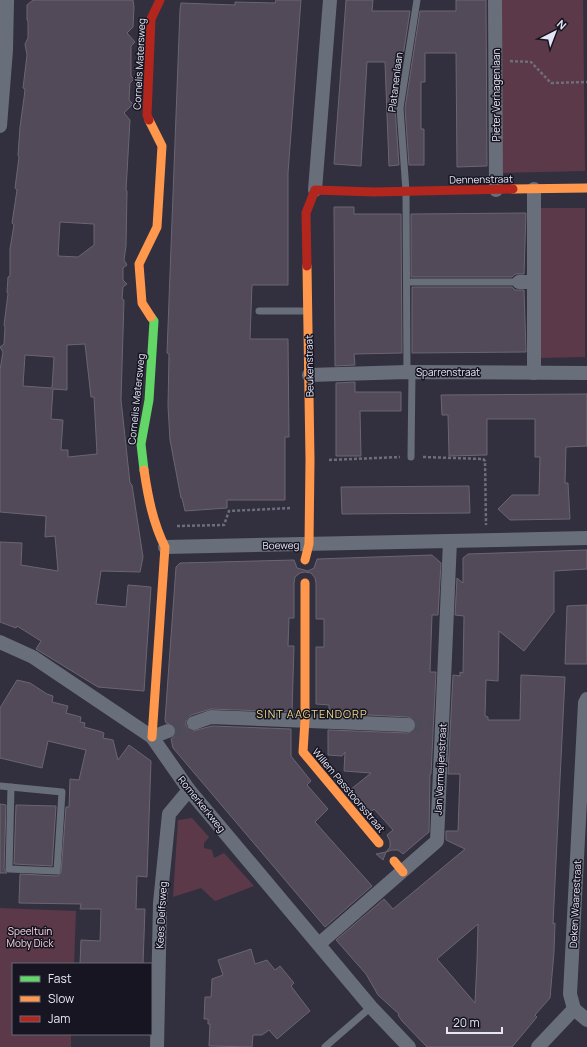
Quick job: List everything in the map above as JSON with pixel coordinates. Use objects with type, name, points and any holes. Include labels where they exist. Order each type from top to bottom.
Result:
[{"type":"street","points":[[0,126],[6,50],[7,0]]},
{"type":"street","name":"Cornelis Matersweg","points":[[160,0],[151,19],[147,115],[162,146],[157,227],[139,264],[142,303],[154,321],[149,400],[141,444],[148,496],[158,533],[165,547]]},
{"type":"street","name":"Beukenstraat","points":[[309,544],[310,460],[306,213],[315,190],[330,0]]},
{"type":"street","name":"Pieter Verhagenlaan","points":[[495,0],[496,190]]},
{"type":"street","name":"Dennenstraat","points":[[315,190],[374,192],[587,188]]},
{"type":"street","points":[[534,189],[534,373]]},
{"type":"street","points":[[519,282],[534,282]]},
{"type":"street","name":"Sparrenstraat","points":[[309,375],[410,372],[587,373]]},
{"type":"street","name":"Boeweg","points":[[165,547],[587,538]]},
{"type":"street","name":"Jan Vermeijenstraat","points":[[318,944],[437,841],[437,727],[450,541]]},
{"type":"street","points":[[305,560],[309,544]]},
{"type":"street","points":[[165,547],[152,737],[168,732]]},
{"type":"street","name":"Willem Passtoorsstraat","points":[[305,583],[305,720],[303,752],[379,843]]},
{"type":"street","name":"Romerkerkweg","points":[[0,642],[33,658],[152,737],[189,790],[371,1008],[409,1047]]},
{"type":"street","name":"Deken Waarestraat","points":[[574,1009],[570,994],[585,703],[587,698]]},
{"type":"street","points":[[194,722],[211,717],[408,725]]},
{"type":"street","name":"Kees Delfsweg","points":[[157,1047],[160,903],[169,814],[189,790]]},
{"type":"street","points":[[394,861],[403,872]]},
{"type":"street","points":[[538,1047],[574,1009],[587,1020]]},
{"type":"lane","name":"Platanenlaan","points":[[411,457],[406,191],[400,108],[417,0]]},
{"type":"lane","points":[[407,282],[519,282]]},
{"type":"lane","points":[[259,311],[308,311]]},
{"type":"lane","points":[[0,786],[11,787],[62,792],[57,871],[9,869],[11,787]]},
{"type":"lane","points":[[325,1047],[371,1008]]},
{"type":"path","points":[[495,60],[531,62],[551,82],[587,82]]},
{"type":"path","points":[[310,460],[411,457],[483,459],[485,461],[486,540]]},
{"type":"path","points":[[177,526],[224,525],[230,511],[309,507]]},
{"type":"green space","points":[[501,0],[583,0],[585,171],[502,173]]},
{"type":"green space","points":[[538,208],[585,208],[585,357],[538,358]]},
{"type":"green space","points":[[192,818],[209,837],[204,843],[204,848],[212,850],[214,858],[224,853],[254,886],[215,901],[201,888],[173,897],[178,820]]},
{"type":"green space","name":"Speeltuin Moby Dick","points":[[0,908],[76,911],[74,963],[12,963],[12,1035],[71,1035],[71,1047],[0,1047]]},
{"type":"building","points":[[33,0],[133,0],[133,27],[127,33],[135,42],[131,46],[131,76],[134,79],[130,83],[129,100],[133,104],[124,113],[130,120],[126,190],[126,246],[124,260],[127,265],[123,268],[123,280],[127,284],[123,287],[122,299],[124,300],[121,400],[130,483],[132,485],[143,557],[140,572],[101,571],[96,604],[126,607],[128,585],[151,587],[144,691],[98,687],[36,649],[41,641],[17,626],[16,628],[0,622],[0,542],[22,543],[21,565],[58,571],[55,536],[45,537],[46,516],[0,512],[0,370],[3,352],[0,347],[4,344],[8,277],[10,276],[10,249],[14,225],[12,223],[17,190],[15,188],[25,89],[23,88],[27,55],[25,44],[28,38],[27,5]],"holes":[[[60,222],[94,224],[94,245],[78,257],[58,256]],[[85,344],[91,397],[94,397],[97,454],[68,457],[68,450],[61,450],[63,420],[51,419],[53,389],[67,390],[67,345]],[[25,355],[54,357],[52,388],[23,386]]]},
{"type":"building","points":[[276,0],[301,0],[288,173],[288,285],[252,285],[250,339],[288,339],[289,437],[285,437],[285,500],[227,500],[227,508],[185,511],[181,498],[170,440],[168,406],[169,354],[167,353],[181,3],[235,5],[235,2],[275,3]]},
{"type":"building","points":[[346,0],[373,0],[372,11],[410,11],[395,107],[399,165],[389,166],[385,62],[367,62],[361,166],[334,164]]},
{"type":"building","points":[[456,0],[486,0],[487,166],[457,167],[456,53],[425,53],[425,82],[421,82],[421,129],[424,129],[424,165],[409,165],[405,108],[420,11],[456,11]]},
{"type":"building","points":[[334,207],[354,207],[354,214],[401,214],[402,353],[354,354],[355,365],[335,366]]},
{"type":"building","points":[[526,213],[524,274],[515,274],[512,277],[411,277],[411,214]]},
{"type":"building","points":[[412,287],[512,287],[515,290],[524,290],[526,352],[412,353]]},
{"type":"building","points":[[355,382],[355,392],[401,392],[401,411],[360,411],[361,456],[336,456],[336,383]]},
{"type":"building","points":[[587,394],[587,446],[566,447],[565,483],[568,483],[570,519],[510,520],[498,509],[512,495],[539,495],[540,457],[535,457],[535,419],[487,419],[487,455],[449,456],[448,415],[442,415],[441,395]]},
{"type":"building","points":[[469,486],[470,513],[342,514],[341,487]]},
{"type":"building","points":[[587,550],[587,569],[554,571],[554,612],[524,651],[499,631],[498,681],[486,680],[485,716],[488,717],[488,720],[520,720],[521,675],[565,677],[553,924],[555,923],[554,952],[550,998],[535,1015],[537,1017],[512,1047],[427,1047],[402,1021],[398,1015],[399,1014],[378,995],[366,974],[336,940],[384,899],[393,909],[465,849],[446,840],[446,831],[458,831],[460,774],[448,774],[453,675],[460,676],[460,672],[463,673],[464,616],[455,615],[457,578],[463,583],[463,558],[468,554]],"holes":[[[478,924],[475,1003],[437,959]]]},
{"type":"building","points":[[432,555],[441,563],[438,615],[432,615],[430,672],[436,672],[430,774],[429,832],[403,854],[398,850],[386,852],[390,847],[390,841],[387,835],[393,830],[374,809],[370,813],[350,790],[371,773],[344,771],[345,752],[342,756],[328,755],[328,730],[408,733],[415,729],[416,721],[408,717],[329,713],[329,705],[316,704],[316,647],[324,647],[324,619],[316,619],[316,583],[315,578],[311,573],[300,573],[295,577],[294,618],[289,618],[288,646],[294,646],[292,712],[211,709],[191,715],[186,721],[186,726],[193,731],[212,726],[291,729],[291,756],[311,781],[307,785],[328,809],[315,822],[372,886],[325,927],[173,748],[171,739],[175,736],[176,728],[173,724],[166,723],[165,720],[176,567],[180,563],[294,560],[297,568],[308,571],[314,568],[317,559]]},
{"type":"building","points":[[587,605],[587,664],[565,664],[567,606]]},
{"type":"building","points":[[17,680],[30,683],[47,694],[53,696],[52,702],[68,706],[66,713],[81,717],[80,722],[85,723],[84,727],[104,733],[103,738],[113,740],[118,760],[129,745],[151,761],[147,877],[137,876],[136,909],[145,909],[143,963],[80,963],[81,940],[100,941],[101,909],[80,909],[81,904],[19,903],[20,874],[57,876],[61,873],[66,807],[69,807],[70,779],[79,780],[86,750],[48,741],[42,768],[0,758],[0,708]]},
{"type":"building","points":[[0,804],[6,805],[4,869],[7,873],[0,873]]},
{"type":"building","points":[[16,805],[56,806],[52,866],[14,864]]},
{"type":"building","points":[[386,852],[383,860],[376,854]]},
{"type":"building","points":[[251,949],[255,964],[267,960],[275,970],[280,966],[294,983],[291,986],[310,1011],[277,1039],[269,1030],[262,1035],[253,1035],[252,1047],[209,1046],[210,1024],[208,1024],[208,1019],[204,1019],[205,997],[211,997],[212,979],[223,975],[218,960]]},
{"type":"tunnel","points":[[168,731],[194,723]]},
{"type":"tunnel","points":[[408,725],[431,727]]},
{"type":"traffic: fast","points":[[144,470],[141,444],[149,400],[154,321],[151,317]]},
{"type":"traffic: slow","points":[[149,120],[162,146],[157,227],[139,264],[142,303],[151,317]]},
{"type":"traffic: slow","points":[[513,189],[587,188]]},
{"type":"traffic: slow","points":[[305,560],[309,544],[310,460],[307,266]]},
{"type":"traffic: slow","points":[[144,470],[147,490],[157,529],[165,547],[152,737]]},
{"type":"traffic: slow","points":[[305,583],[305,720],[303,752],[379,843]]},
{"type":"traffic: slow","points":[[394,861],[403,872]]},
{"type":"traffic: jam","points":[[149,120],[147,115],[151,19],[160,0]]},
{"type":"traffic: jam","points":[[307,266],[306,213],[315,190],[374,192],[513,189]]},
{"type":"district","name":"SINT AAGTENDORP","points":[[312,713]]}]
